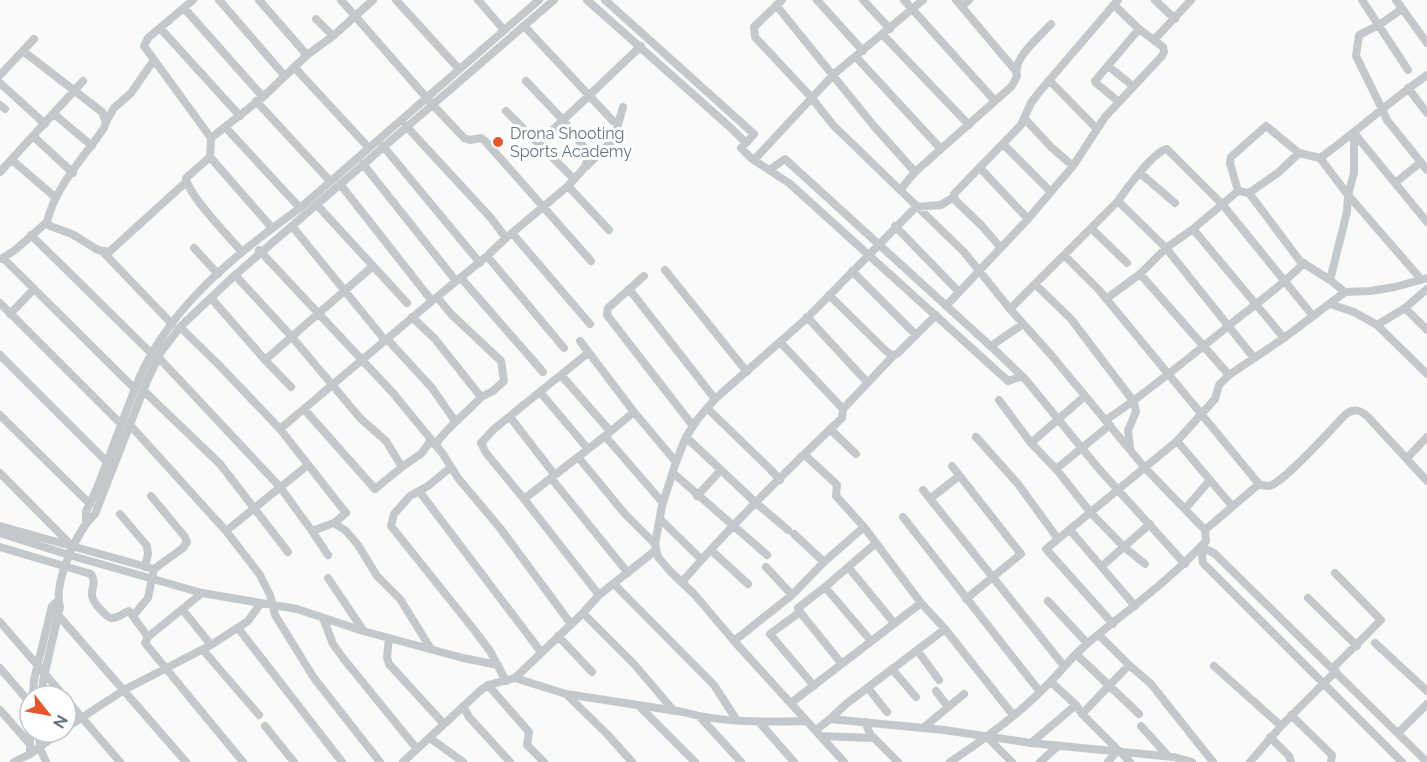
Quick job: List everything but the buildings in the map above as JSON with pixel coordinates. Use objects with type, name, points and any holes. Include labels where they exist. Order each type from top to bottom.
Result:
[{"type":"street","points":[[193,0],[148,38],[144,46],[211,138],[210,157],[272,228]]},
{"type":"street","points":[[219,0],[284,75]]},
{"type":"street","points":[[259,0],[307,55]]},
{"type":"street","points":[[341,0],[464,138],[470,140],[481,138],[485,141],[591,261]]},
{"type":"street","points":[[211,138],[226,128],[284,75],[373,0]]},
{"type":"street","points":[[396,0],[459,69]]},
{"type":"street","points":[[478,0],[504,30]]},
{"type":"street","points":[[44,684],[60,607],[58,601],[64,566],[86,522],[95,514],[139,390],[155,356],[176,326],[183,308],[242,252],[300,208],[538,0]]},
{"type":"street","points":[[176,326],[554,0]]},
{"type":"street","points":[[587,0],[746,142]]},
{"type":"street","points":[[605,0],[754,134],[741,148],[754,160],[789,183],[1008,381],[1022,376]]},
{"type":"street","points":[[863,0],[886,32],[969,125]]},
{"type":"street","points":[[904,0],[995,101]]},
{"type":"street","points":[[754,160],[834,74],[923,0]]},
{"type":"street","points":[[969,0],[958,3],[1015,70]]},
{"type":"street","points":[[1155,0],[1174,19]]},
{"type":"street","points":[[1154,40],[1191,0]]},
{"type":"street","points":[[1362,0],[1408,70]]},
{"type":"street","points":[[1396,0],[1427,43]]},
{"type":"street","points":[[820,1],[859,54],[941,149]]},
{"type":"street","points":[[844,762],[658,557],[656,547],[663,503],[676,462],[686,436],[715,399],[807,317],[895,226],[916,207],[941,205],[954,197],[956,190],[980,168],[1025,119],[1031,103],[1116,2],[1139,29],[1162,47],[1164,52],[1096,128],[1073,166],[1028,219],[946,306]]},
{"type":"street","points":[[915,172],[873,125],[779,3],[757,23],[753,32],[755,37],[811,97],[833,125],[964,252],[1145,468],[1205,530],[1206,541],[1185,564],[1087,644],[1040,692],[987,737],[951,762]]},
{"type":"street","points":[[184,8],[330,181]]},
{"type":"street","points":[[1402,9],[1359,35],[1356,56],[1387,120],[1427,170]]},
{"type":"street","points":[[316,19],[333,36]]},
{"type":"street","points":[[900,190],[915,172],[1016,81],[1015,70],[1019,60],[1051,24]]},
{"type":"street","points":[[525,27],[613,121]]},
{"type":"street","points":[[160,28],[240,116]]},
{"type":"street","points":[[1119,102],[1096,83],[1097,79],[1139,29]]},
{"type":"street","points":[[0,75],[34,39]]},
{"type":"street","points":[[539,143],[641,46]]},
{"type":"street","points":[[23,51],[102,112],[106,122]]},
{"type":"street","points":[[154,60],[131,93],[114,108],[92,146],[56,198],[47,222],[2,259],[220,464],[288,552]]},
{"type":"street","points":[[1108,66],[1133,86]]},
{"type":"street","points":[[294,67],[369,148]]},
{"type":"street","points":[[1320,158],[1427,75]]},
{"type":"street","points":[[1049,80],[1096,128]]},
{"type":"street","points":[[0,172],[83,81]]},
{"type":"street","points":[[526,81],[563,120],[585,149],[588,158],[585,167]]},
{"type":"street","points":[[0,82],[45,124]]},
{"type":"street","points":[[1408,88],[1427,113]]},
{"type":"street","points":[[280,429],[412,317],[480,263],[568,186],[614,139],[623,107]]},
{"type":"street","points":[[506,111],[574,179]]},
{"type":"street","points":[[54,114],[92,146]]},
{"type":"street","points":[[1025,119],[1051,147],[1073,166]]},
{"type":"street","points":[[406,126],[590,324]]},
{"type":"street","points":[[1113,624],[1046,549],[1177,441],[1215,399],[1220,385],[1229,375],[1284,338],[1345,292],[1395,287],[1423,278],[1348,195],[1320,158],[1299,153],[1266,126],[1231,157],[1230,163],[1238,190]]},
{"type":"street","points":[[226,128],[300,208]]},
{"type":"street","points":[[1354,133],[1427,222]]},
{"type":"street","points":[[1330,280],[1354,173],[1354,133]]},
{"type":"street","points":[[33,136],[72,172]]},
{"type":"street","points":[[1003,144],[1051,192]]},
{"type":"street","points":[[383,146],[480,263]]},
{"type":"street","points":[[1010,309],[1118,201],[1162,150],[1167,149],[1222,204],[1313,315]]},
{"type":"street","points":[[1249,193],[1279,172],[1299,153]]},
{"type":"street","points":[[103,252],[109,252],[116,246],[186,182],[188,174],[210,157]]},
{"type":"street","points":[[769,170],[785,159],[991,346],[1022,376],[1081,448],[1185,564]]},
{"type":"street","points":[[12,160],[56,198]]},
{"type":"street","points":[[1395,183],[1421,162]]},
{"type":"street","points":[[363,164],[458,279],[543,372]]},
{"type":"street","points":[[980,168],[1028,219]]},
{"type":"street","points":[[1140,173],[1175,203]]},
{"type":"street","points":[[186,182],[194,195],[242,252]]},
{"type":"street","points":[[304,409],[375,489],[422,453],[481,397],[493,391],[504,381],[501,361],[434,299],[340,184]]},
{"type":"street","points":[[568,186],[609,230]]},
{"type":"street","points":[[1238,190],[1249,193],[1304,264],[1345,292]]},
{"type":"street","points":[[1106,299],[1140,274],[1166,248],[1193,229],[1238,190]]},
{"type":"street","points":[[954,197],[1000,247]]},
{"type":"street","points":[[1118,201],[1166,248],[1254,358]]},
{"type":"street","points":[[316,205],[406,303]]},
{"type":"street","points":[[47,222],[50,226],[72,234],[103,252],[176,326],[218,364],[280,429],[346,513],[334,523],[312,531]]},
{"type":"street","points":[[292,226],[386,339],[432,388],[455,421]]},
{"type":"street","points":[[895,226],[959,292]]},
{"type":"street","points":[[1091,228],[1127,263]]},
{"type":"street","points":[[1193,229],[1284,338]]},
{"type":"street","points":[[32,235],[155,356],[280,487],[328,555]]},
{"type":"street","points":[[253,243],[360,361],[393,393],[571,624]]},
{"type":"street","points":[[194,248],[218,274]]},
{"type":"street","points":[[1064,255],[1106,299],[1259,484],[1269,486],[1275,483],[1350,410],[1364,414],[1427,481]]},
{"type":"street","points":[[488,256],[564,348]]},
{"type":"street","points":[[1056,469],[1108,423],[1285,283],[1304,264]]},
{"type":"street","points":[[265,360],[373,266]]},
{"type":"street","points":[[665,270],[747,372]]},
{"type":"street","points":[[852,270],[916,335]]},
{"type":"street","points":[[1140,274],[1205,345],[1229,375]]},
{"type":"street","points":[[235,275],[292,337],[360,418],[386,441],[402,467]]},
{"type":"street","points":[[644,276],[608,308],[607,315],[693,426]]},
{"type":"street","points":[[1036,285],[1071,319],[1134,402],[1136,412],[1128,430],[1131,451]]},
{"type":"street","points":[[10,314],[34,289]]},
{"type":"street","points":[[629,289],[715,399]]},
{"type":"street","points":[[1377,325],[1405,308],[1427,289]]},
{"type":"street","points":[[829,295],[893,356]]},
{"type":"street","points":[[211,298],[291,387]]},
{"type":"street","points":[[0,303],[126,425],[226,531],[260,575],[270,595],[275,615],[314,678],[380,762]]},
{"type":"street","points":[[1330,304],[1354,312],[1377,325],[1427,374]]},
{"type":"street","points":[[1405,308],[1427,330]]},
{"type":"street","points":[[682,582],[701,559],[842,418],[843,409],[867,382],[936,315]]},
{"type":"street","points":[[412,317],[435,339],[481,397]]},
{"type":"street","points":[[807,317],[867,382]]},
{"type":"street","points":[[991,346],[1023,324]]},
{"type":"street","points":[[580,341],[634,412],[676,462]]},
{"type":"street","points":[[780,342],[843,409]]},
{"type":"street","points":[[588,353],[494,429],[481,443],[486,453],[599,595]]},
{"type":"street","points":[[0,355],[106,462]]},
{"type":"street","points":[[561,375],[663,503]]},
{"type":"street","points":[[540,392],[588,449]]},
{"type":"street","points":[[1031,442],[1085,396]]},
{"type":"street","points":[[999,400],[1091,513],[1124,547],[1145,564]]},
{"type":"street","points":[[707,408],[780,480]]},
{"type":"street","points":[[524,499],[634,412]]},
{"type":"street","points":[[0,415],[90,504]]},
{"type":"street","points":[[510,417],[628,573]]},
{"type":"street","points":[[86,522],[86,511],[106,462],[126,425]]},
{"type":"street","points":[[830,429],[856,454]]},
{"type":"street","points":[[686,436],[756,503],[824,562]]},
{"type":"street","points":[[976,437],[1018,484],[1058,539]]},
{"type":"street","points":[[1407,458],[1427,437]]},
{"type":"street","points":[[1177,441],[1232,506]]},
{"type":"street","points":[[802,456],[806,456],[837,485],[836,496],[864,527],[921,603],[945,629],[1013,715]]},
{"type":"street","points":[[578,457],[625,514],[656,547]]},
{"type":"street","points":[[226,531],[308,465]]},
{"type":"street","points":[[952,466],[1021,554],[966,599]]},
{"type":"street","points":[[451,467],[410,496],[394,514],[392,526],[475,631],[506,681]]},
{"type":"street","points":[[697,496],[721,470]]},
{"type":"street","points":[[0,473],[73,547]]},
{"type":"street","points":[[673,473],[766,555]]},
{"type":"street","points":[[931,498],[959,476]]},
{"type":"street","points":[[1185,509],[1210,480]]},
{"type":"street","points":[[1205,530],[1259,484]]},
{"type":"street","points":[[922,490],[931,498],[1064,666]]},
{"type":"street","points":[[419,491],[541,652]]},
{"type":"street","points":[[133,616],[151,591],[150,578],[153,569],[183,548],[187,542],[151,496]]},
{"type":"street","points":[[120,514],[147,546],[145,567]]},
{"type":"street","points":[[903,517],[1040,692]]},
{"type":"street","points":[[660,519],[701,559]]},
{"type":"street","points":[[334,523],[346,531],[358,545],[377,576],[400,599],[431,649]]},
{"type":"street","points":[[1102,566],[1150,524]]},
{"type":"street","points":[[0,526],[153,569]]},
{"type":"street","points":[[734,641],[792,595],[824,562],[864,527]]},
{"type":"street","points":[[1070,530],[1135,606]]},
{"type":"street","points":[[0,533],[202,593],[297,609],[363,631],[498,665]]},
{"type":"street","points":[[841,663],[798,608],[849,568],[876,543]]},
{"type":"street","points":[[0,547],[91,574],[92,600],[113,618],[129,611],[148,637]]},
{"type":"street","points":[[403,762],[443,723],[488,685],[515,678],[599,595],[628,573],[656,547]]},
{"type":"street","points":[[1201,547],[1214,553],[1427,762]]},
{"type":"street","points":[[1201,547],[1203,563],[1402,762]]},
{"type":"street","points":[[712,550],[748,584]]},
{"type":"street","points":[[766,567],[792,595]]},
{"type":"street","points":[[849,568],[894,623]]},
{"type":"street","points":[[1251,761],[1270,737],[1324,683],[1381,620],[1335,573]]},
{"type":"street","points":[[328,578],[363,631]]},
{"type":"street","points":[[614,584],[714,685],[736,719]]},
{"type":"street","points":[[825,588],[872,641]]},
{"type":"street","points":[[202,593],[148,637],[145,644],[243,762]]},
{"type":"street","points":[[1308,598],[1357,646]]},
{"type":"street","points":[[35,684],[52,606],[58,601]]},
{"type":"street","points":[[1048,601],[1087,644]]},
{"type":"street","points":[[78,718],[124,690],[203,650],[238,628],[248,621],[261,603]]},
{"type":"street","points":[[791,703],[921,603]]},
{"type":"street","points":[[182,609],[211,645]]},
{"type":"street","points":[[800,612],[770,634],[814,686]]},
{"type":"street","points":[[583,613],[634,664],[674,711]]},
{"type":"street","points":[[58,615],[186,762]]},
{"type":"street","points":[[323,618],[333,644],[343,658],[417,749]]},
{"type":"street","points":[[0,622],[53,684]]},
{"type":"street","points":[[238,628],[342,762]]},
{"type":"street","points":[[819,733],[830,719],[945,629]]},
{"type":"street","points":[[1099,635],[1151,684],[1213,762]]},
{"type":"street","points":[[558,636],[592,672]]},
{"type":"street","points":[[389,638],[387,657],[389,664],[443,723]]},
{"type":"street","points":[[1375,643],[1427,691]]},
{"type":"street","points":[[203,650],[259,715]]},
{"type":"street","points":[[917,650],[939,680]]},
{"type":"street","points":[[1077,655],[1138,714]]},
{"type":"street","points":[[1082,714],[1129,665]]},
{"type":"street","points":[[1214,666],[1281,726]]},
{"type":"street","points":[[0,668],[18,689]]},
{"type":"street","points":[[892,669],[916,697]]},
{"type":"street","points":[[515,678],[566,694],[700,717],[759,722],[806,721]]},
{"type":"street","points":[[1051,682],[1130,762]]},
{"type":"street","points":[[488,685],[529,732],[527,745],[544,762]]},
{"type":"street","points":[[868,688],[887,712]]},
{"type":"street","points":[[936,691],[948,707]]},
{"type":"street","points":[[566,694],[608,735],[629,761]]},
{"type":"street","points":[[923,728],[964,694]]},
{"type":"street","points":[[1398,733],[1427,704]]},
{"type":"street","points":[[638,705],[694,762]]},
{"type":"street","points":[[1032,743],[1076,705]]},
{"type":"street","points":[[463,706],[469,717],[510,762]]},
{"type":"street","points":[[0,710],[18,730]]},
{"type":"street","points":[[78,712],[120,762]]},
{"type":"street","points":[[1291,715],[1332,755],[1331,762]]},
{"type":"street","points":[[700,717],[741,762]]},
{"type":"street","points":[[830,719],[923,728],[1192,762]]},
{"type":"street","points":[[759,722],[794,762]]},
{"type":"street","points":[[865,722],[873,738],[898,762]]},
{"type":"street","points":[[265,726],[294,762]]},
{"type":"street","points":[[1142,726],[1173,758]]},
{"type":"street","points":[[819,733],[873,738]]},
{"type":"street","points":[[987,737],[1012,762]]},
{"type":"street","points":[[1270,737],[1289,756],[1291,762]]},
{"type":"street","points":[[430,738],[463,762]]},
{"type":"street","points":[[29,744],[30,754]]},
{"type":"street","points":[[40,744],[46,762]]},
{"type":"street","points":[[14,762],[45,744]]},
{"type":"street","points":[[1040,762],[1058,746]]},
{"type":"street","points":[[1108,762],[1119,752]]},
{"type":"street","points":[[1251,761],[1260,762]]},
{"type":"place","name":"Drona Shooting Sports Academy","points":[[498,142]]}]
